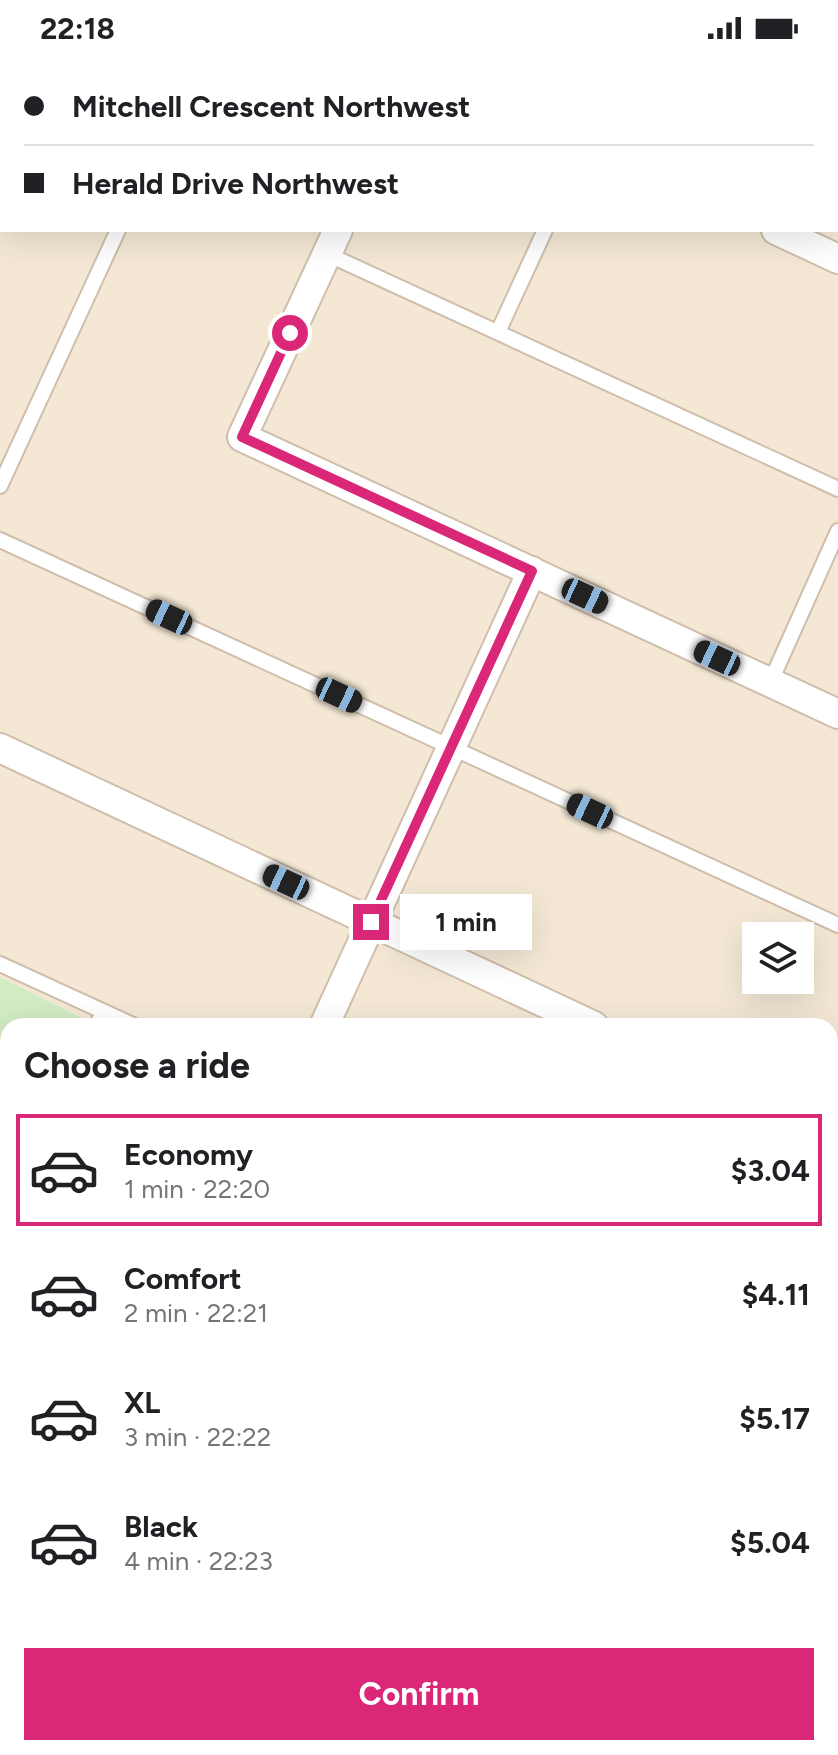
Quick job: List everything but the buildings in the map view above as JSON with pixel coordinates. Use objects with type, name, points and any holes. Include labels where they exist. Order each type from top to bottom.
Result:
[{"type":"street","points":[[780,232],[838,259]]},
{"type":"street","points":[[332,242],[242,437],[838,714]]},
{"type":"street","points":[[328,1018],[532,571]]},
{"type":"street","points":[[0,748],[577,1018]]},
{"type":"lane","points":[[0,486],[117,232]]},
{"type":"lane","points":[[498,332],[544,232]]},
{"type":"lane","points":[[332,242],[498,332],[838,489]]},
{"type":"lane","points":[[770,683],[838,531]]},
{"type":"lane","points":[[0,540],[838,925]]},
{"type":"lane","points":[[0,964],[118,1018]]},
{"type":"lane","points":[[101,1018],[105,1012]]},
{"type":"shaded area","points":[[0,232],[838,232],[838,1018],[0,1018]]},
{"type":"green space","points":[[0,977],[82,1018],[0,1018]]},
{"type":"route","points":[[290,333],[242,437],[532,571],[371,922]]}]
